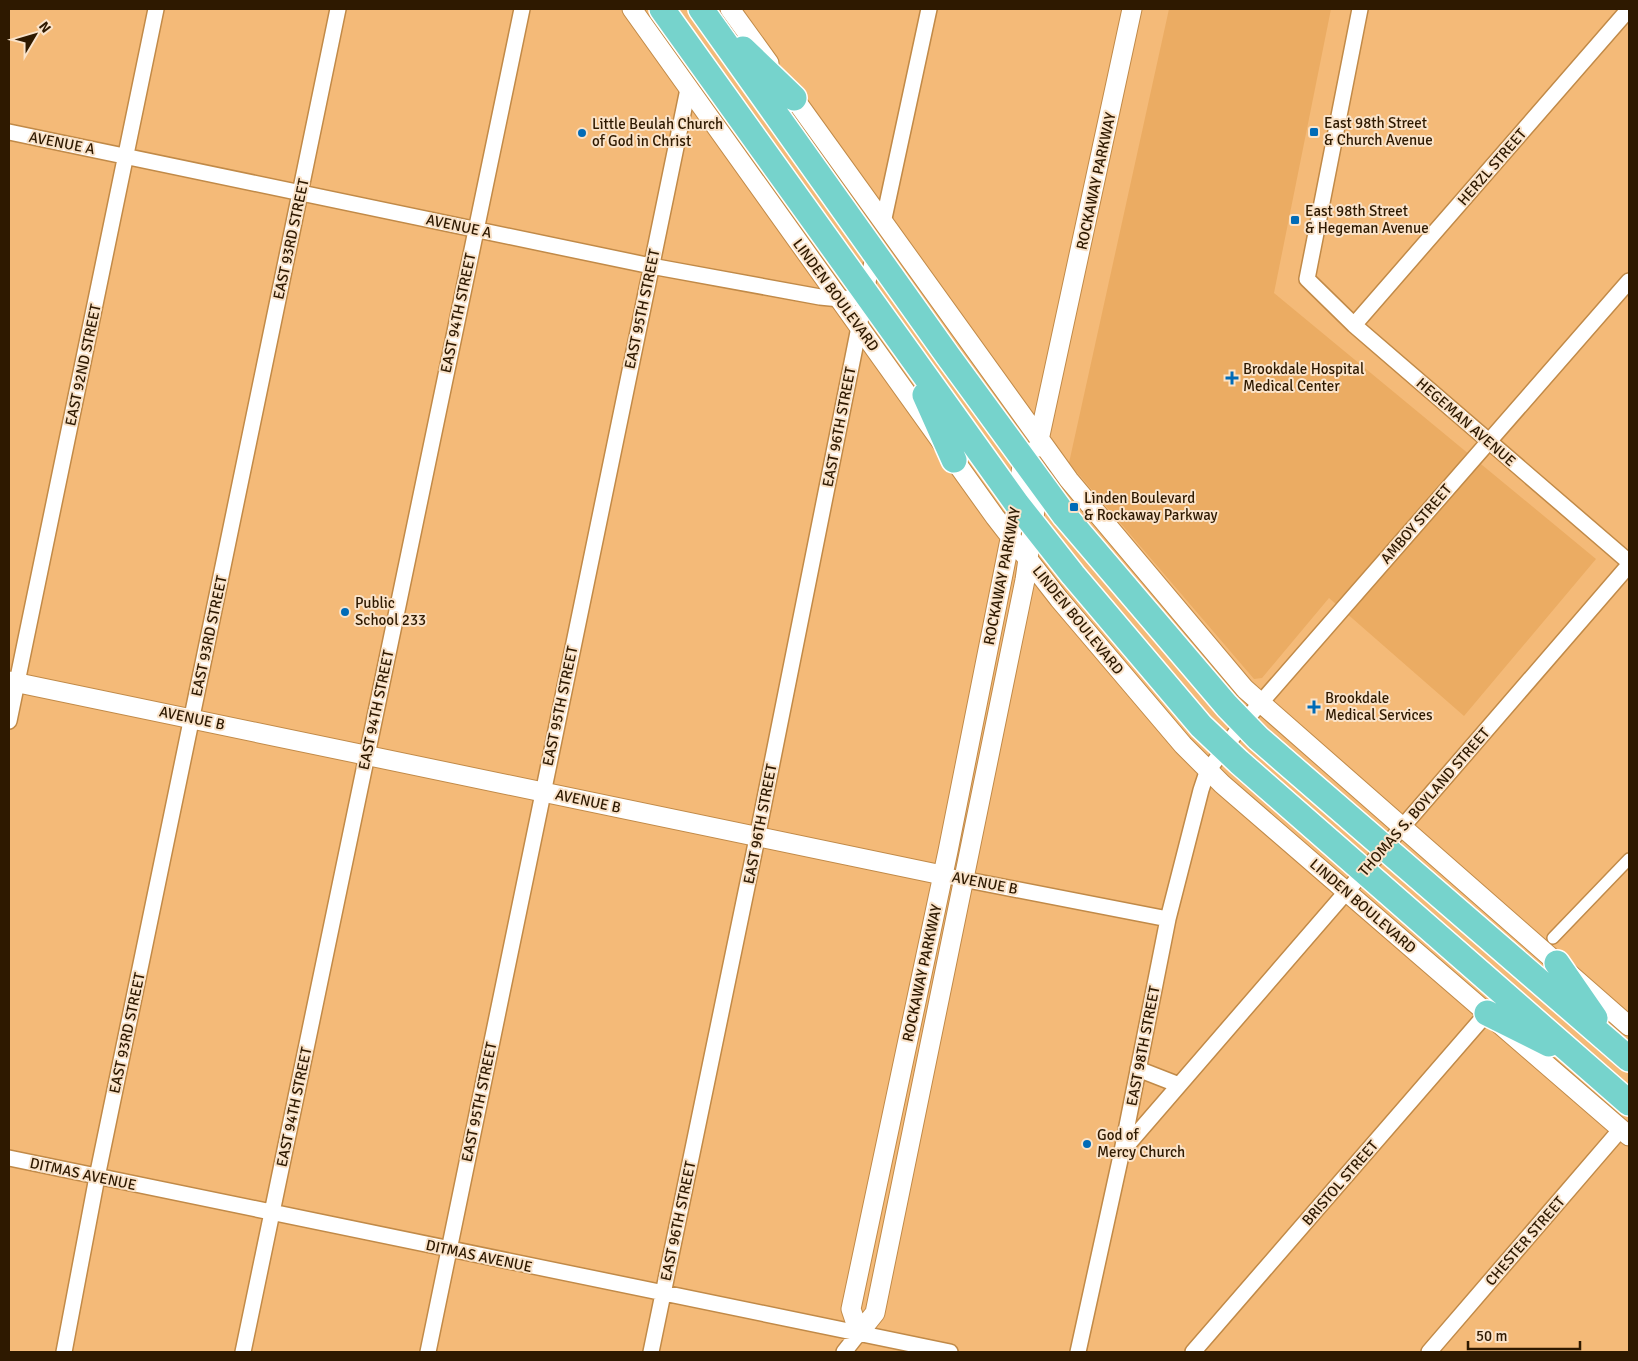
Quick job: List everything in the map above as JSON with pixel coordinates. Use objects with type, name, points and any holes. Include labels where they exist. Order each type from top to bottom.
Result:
[{"type":"highway","points":[[643,9],[692,52]]},
{"type":"highway","name":"LINDEN BOULEVARD","points":[[662,9],[907,354],[1017,504],[1157,675],[1224,749],[1629,1103]]},
{"type":"highway","points":[[704,13],[794,98]]},
{"type":"highway","points":[[704,13],[874,252],[1031,449],[1039,480],[1065,516],[1243,724],[1623,1054]]},
{"type":"highway","points":[[907,354],[954,460]]},
{"type":"highway","points":[[1557,963],[1623,1054]]},
{"type":"highway","points":[[1487,1013],[1580,1060]]},
{"type":"street","name":"EAST 92ND STREET","points":[[9,721],[13,682],[156,9]]},
{"type":"street","name":"EAST 93RD STREET","points":[[64,1352],[97,1177],[338,9]]},
{"type":"street","name":"EAST 94TH STREET","points":[[243,1352],[522,9]]},
{"type":"street","name":"LINDEN BOULEVARD","points":[[632,9],[954,460],[1010,535],[1059,599],[1208,772],[1625,1133]]},
{"type":"street","points":[[730,9],[883,223],[1031,449],[1080,494],[1245,689],[1260,704],[1629,1026]]},
{"type":"street","points":[[883,223],[930,9]]},
{"type":"street","name":"ROCKAWAY PARKWAY","points":[[859,1333],[851,1309],[942,875],[1010,535],[1132,9]]},
{"type":"street","name":"HEGEMAN AVENUE","points":[[1360,9],[1307,279],[1354,325],[1629,563]]},
{"type":"street","name":"HERZL STREET","points":[[1354,325],[1629,9]]},
{"type":"street","name":"EAST 95TH STREET","points":[[428,1352],[688,89]]},
{"type":"street","name":"AVENUE A","points":[[9,132],[651,266],[840,299],[866,296]]},
{"type":"street","points":[[866,296],[874,252]]},
{"type":"street","name":"AMBOY STREET","points":[[1208,772],[1260,704],[1629,281]]},
{"type":"street","name":"EAST 96TH STREET","points":[[651,1352],[758,835],[866,296]]},
{"type":"street","name":"ROCKAWAY PARKWAY","points":[[844,1352],[875,1314],[1028,558],[1039,480]]},
{"type":"street","name":"THOMAS S. BOYLAND STREET","points":[[1122,1151],[1629,563]]},
{"type":"street","name":"AVENUE B","points":[[13,682],[758,835],[942,875],[1168,919]]},
{"type":"street","name":"EAST 98TH STREET","points":[[1078,1352],[1122,1151],[1168,919],[1200,790],[1208,772]]},
{"type":"street","points":[[1553,938],[1629,858]]},
{"type":"street","name":"BRISTOL STREET","points":[[1194,1352],[1487,1013]]},
{"type":"street","points":[[1138,1069],[1179,1085]]},
{"type":"street","name":"CHESTER STREET","points":[[1430,1352],[1625,1133]]},
{"type":"street","name":"DITMAS AVENUE","points":[[9,1158],[950,1352]]},
{"type":"shaded area","name":"Brookdale Hospital Medical Center","points":[[1169,9],[1331,9],[1274,293],[1596,559],[1464,716],[1329,598],[1262,678],[1254,679],[1069,463]]},
{"type":"place","name":"East 98th Street & Church Avenue","points":[[1314,132]]},
{"type":"place","name":"Little Beulah Church of God in Christ","points":[[582,133]]},
{"type":"place","name":"East 98th Street & Hegeman Avenue","points":[[1295,220]]},
{"type":"place","name":"Brookdale Hospital Medical Center","points":[[1232,378]]},
{"type":"place","name":"Linden Boulevard & Rockaway Parkway","points":[[1074,507]]},
{"type":"place","name":"Public School 233","points":[[345,612]]},
{"type":"place","name":"Brookdale Medical Services","points":[[1314,707]]},
{"type":"place","name":"God of Mercy Church","points":[[1087,1144]]}]
